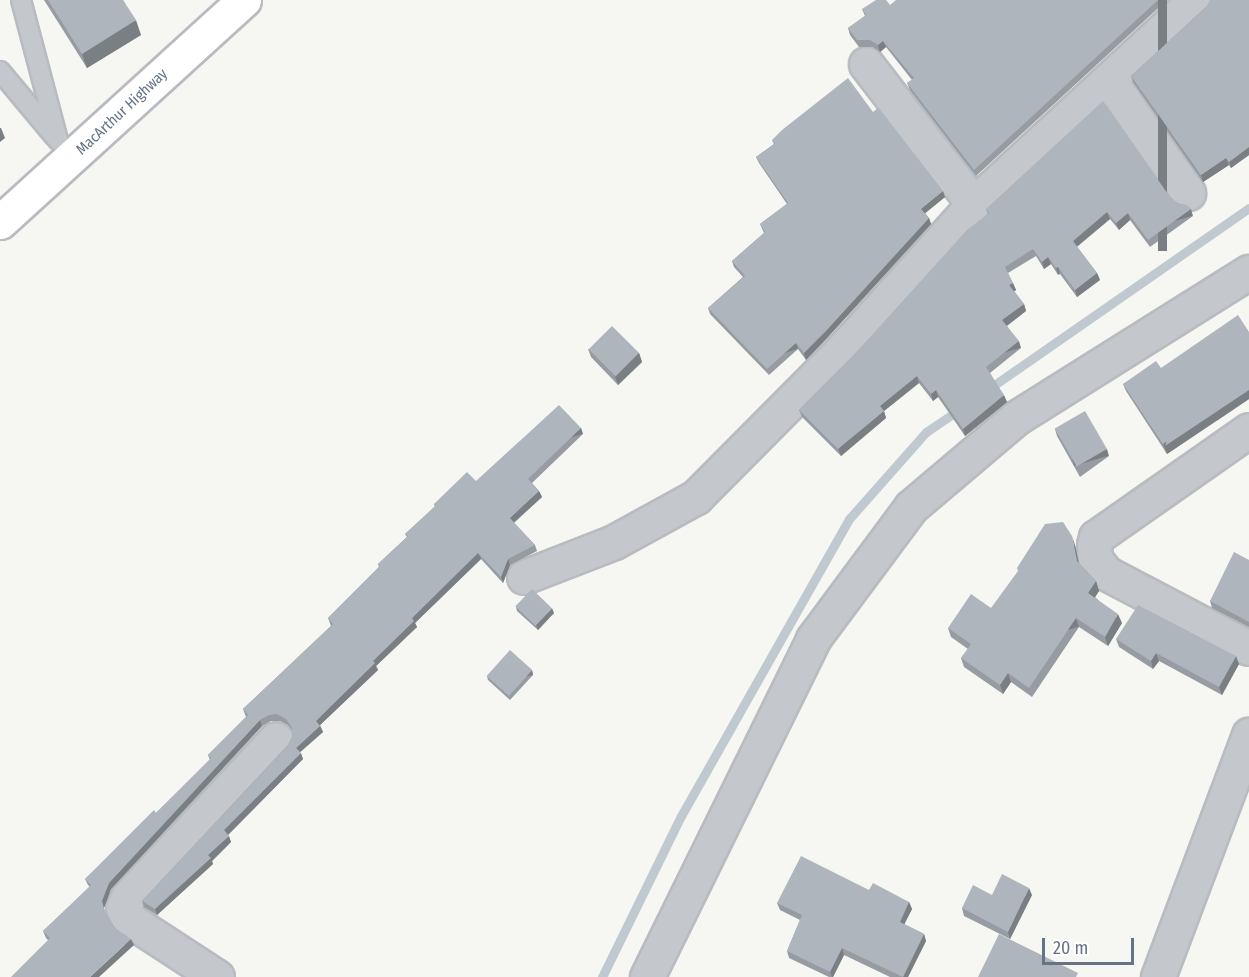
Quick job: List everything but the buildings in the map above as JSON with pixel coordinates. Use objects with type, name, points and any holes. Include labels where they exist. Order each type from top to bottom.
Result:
[{"type":"highway","name":"MacArthur Highway","points":[[0,222],[66,148],[244,0]]},
{"type":"street","points":[[524,577],[614,542],[696,497],[842,350],[974,204],[1195,0]]},
{"type":"street","points":[[866,64],[974,204]]},
{"type":"street","points":[[1109,80],[1188,193]]},
{"type":"street","points":[[647,977],[813,639],[911,507],[1016,418],[1246,283]]},
{"type":"street","points":[[1249,430],[1096,537],[1094,545],[1095,559],[1106,573],[1249,648]]},
{"type":"street","points":[[1158,977],[1249,735]]},
{"type":"street","points":[[217,977],[128,919],[123,908],[128,897],[276,739]]},
{"type":"lane","points":[[21,0],[66,148]]},
{"type":"lane","points":[[0,71],[66,148]]},
{"type":"waterway","points":[[987,390],[1249,208]]},
{"type":"waterway","points":[[602,977],[681,816],[849,519],[926,432],[959,410]]}]
